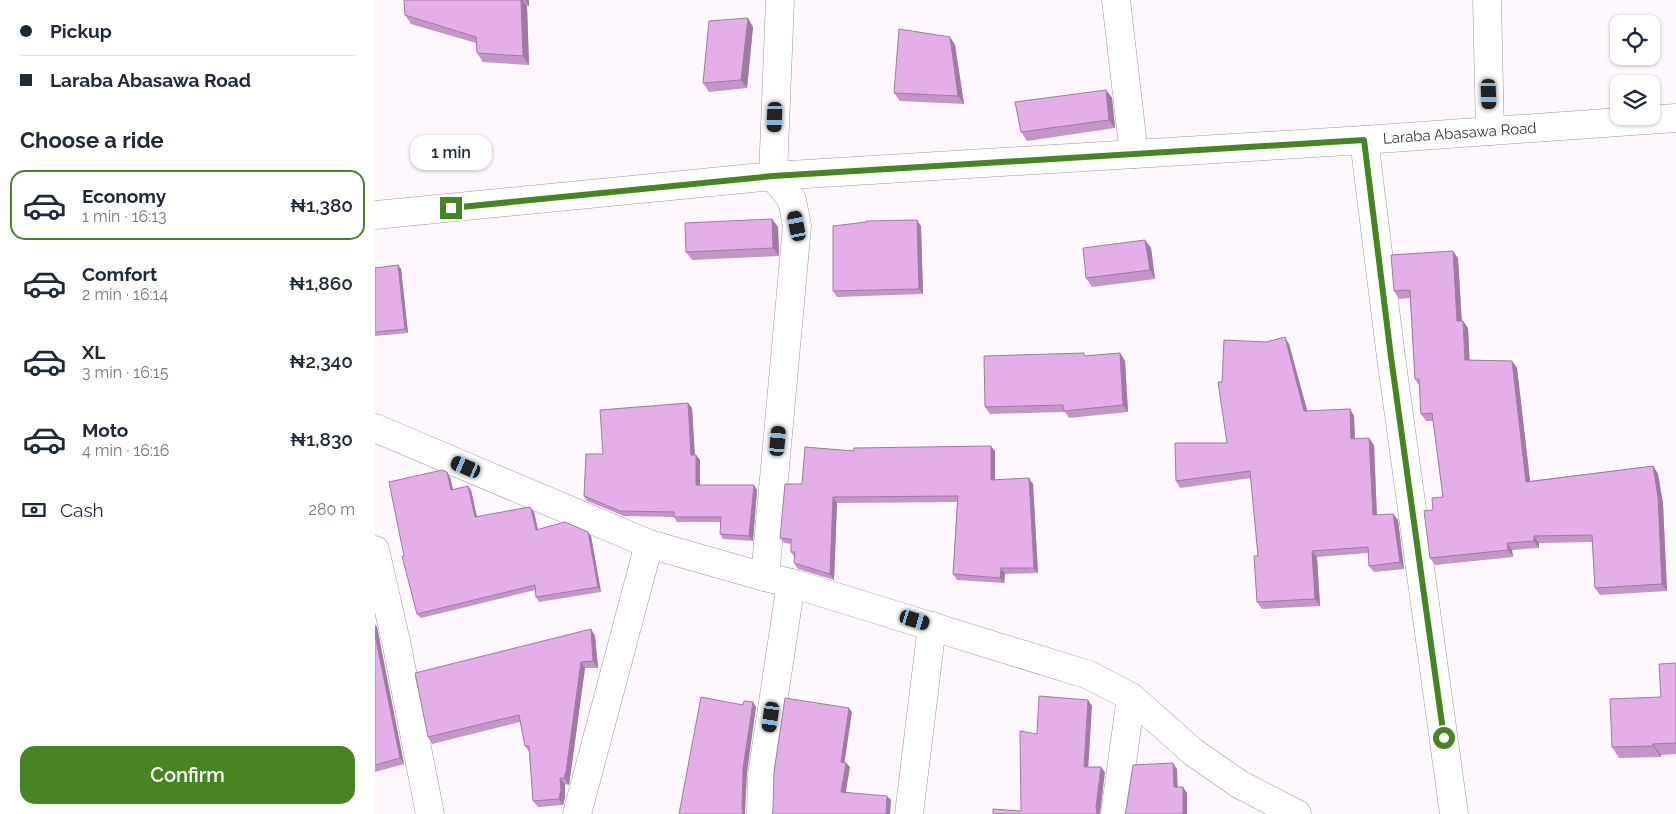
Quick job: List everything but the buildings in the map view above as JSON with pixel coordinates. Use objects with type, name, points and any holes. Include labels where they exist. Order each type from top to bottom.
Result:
[{"type":"street","points":[[761,814],[762,775],[778,580],[797,226],[792,200],[773,176],[780,0]]},
{"type":"street","points":[[1116,0],[1134,154]]},
{"type":"street","points":[[1487,0],[1490,131]]},
{"type":"street","name":"Laraba Abasawa Road","points":[[375,215],[773,176],[1364,140],[1676,118]]},
{"type":"street","points":[[1364,140],[1391,357],[1454,814]]},
{"type":"street","points":[[375,428],[649,544],[778,580],[1089,675],[1131,697],[1200,757],[1239,784],[1297,814]]},
{"type":"street","points":[[577,814],[649,544]]},
{"type":"street","points":[[375,550],[397,646],[430,814]]},
{"type":"street","points":[[909,814],[932,626]]},
{"type":"street","points":[[1115,814],[1131,697]]},
{"type":"route","points":[[451,208],[773,176],[1364,140],[1391,357],[1444,738]]}]
